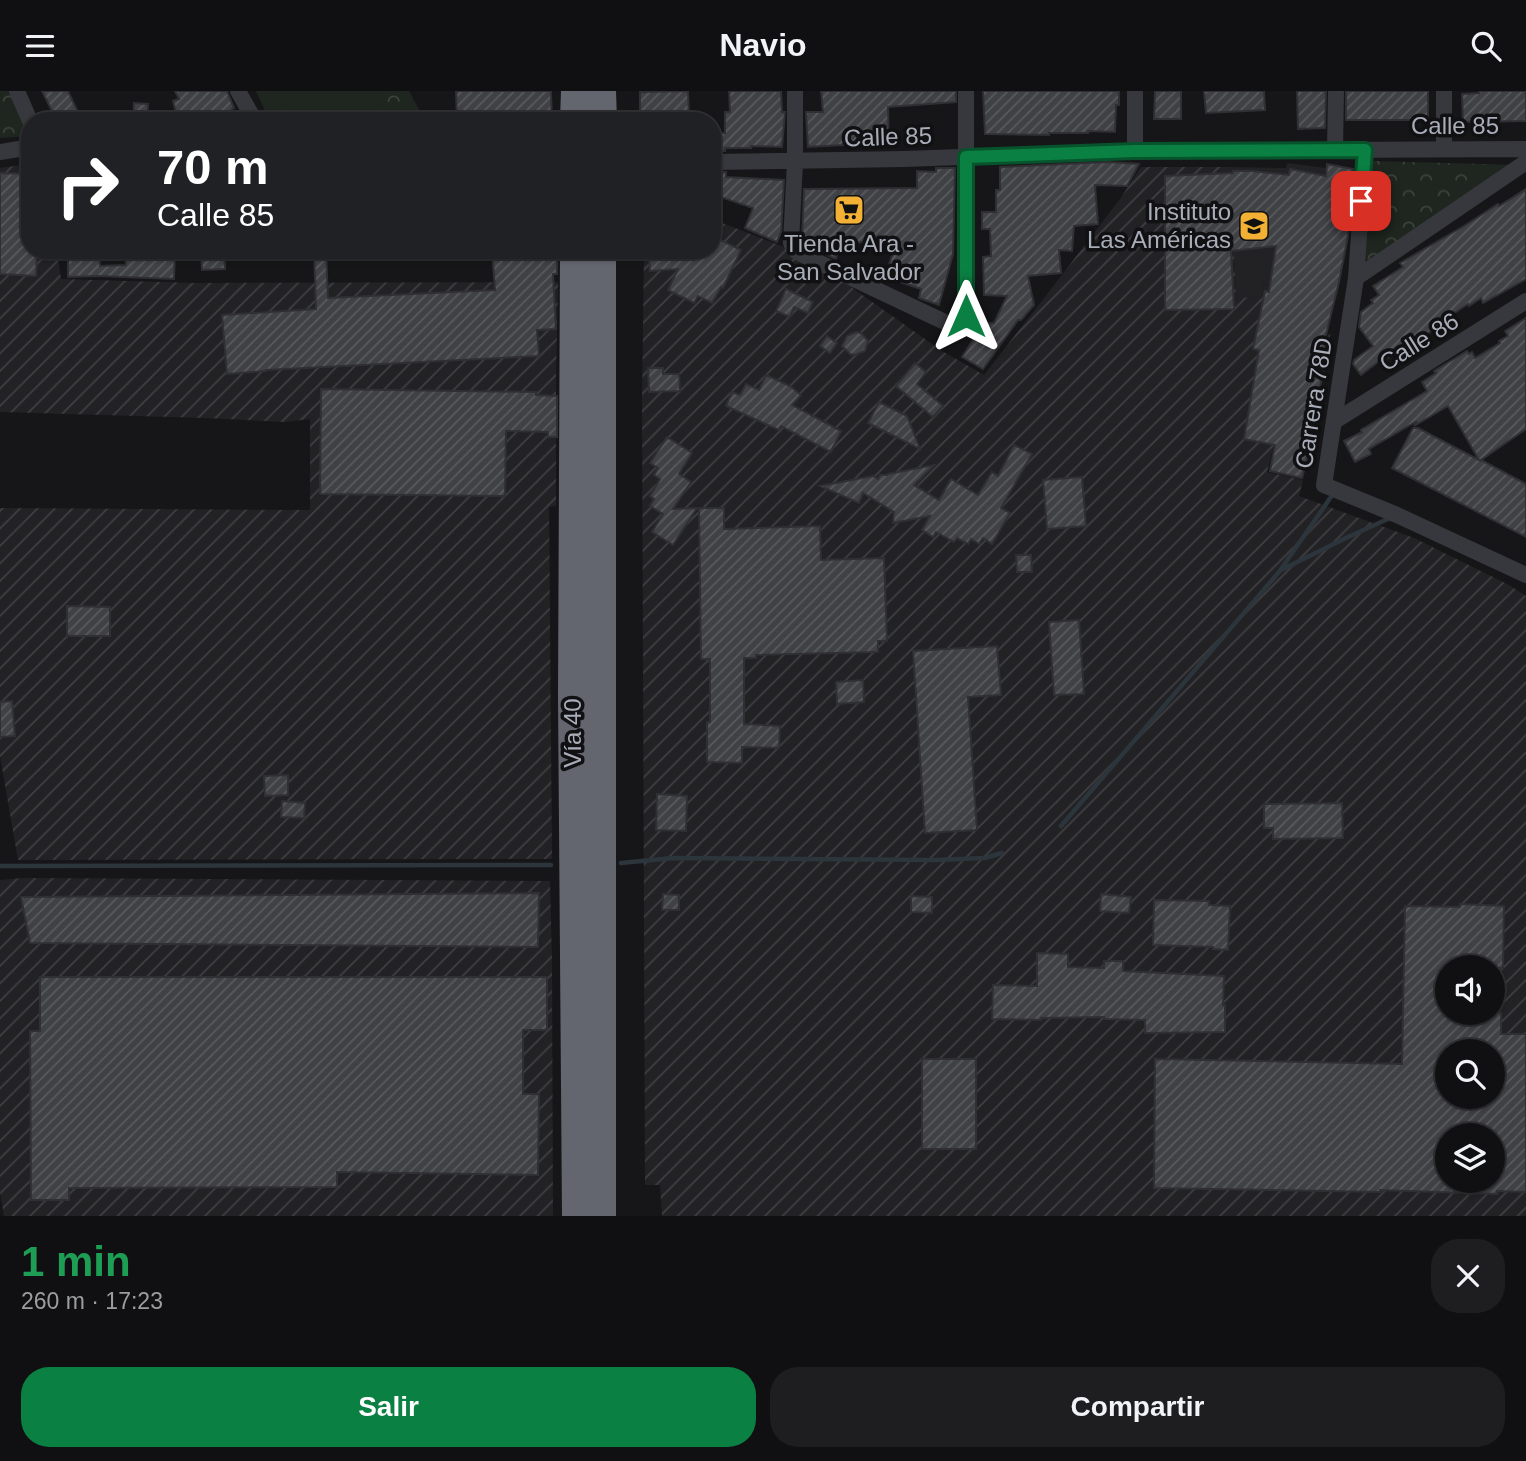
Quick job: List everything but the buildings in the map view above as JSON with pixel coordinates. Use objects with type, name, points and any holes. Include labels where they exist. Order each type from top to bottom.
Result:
[{"type":"highway","points":[[575,112],[576,91]]},
{"type":"highway","points":[[601,91],[602,112]]},
{"type":"highway","name":"Vía 40","points":[[575,259],[573,710],[577,1216]]},
{"type":"highway","name":"Vía 40","points":[[601,259],[601,1216]]},
{"type":"street","points":[[17,91],[26,112]]},
{"type":"street","points":[[238,91],[250,112]]},
{"type":"street","points":[[795,91],[793,247],[801,254],[951,325],[960,323],[966,316],[966,91]]},
{"type":"street","points":[[1135,91],[1135,151]]},
{"type":"street","points":[[1335,91],[1335,150]]},
{"type":"street","points":[[1444,91],[1444,149]]},
{"type":"street","points":[[0,152],[21,148]]},
{"type":"street","name":"Calle 85","points":[[721,162],[1135,151],[1526,149]]},
{"type":"street","name":"Carrera 78D","points":[[1365,150],[1356,278],[1324,485],[1397,515],[1526,575]]},
{"type":"street","points":[[1356,278],[1526,162]]},
{"type":"street","name":"Calle 86","points":[[1335,421],[1526,302]]},
{"type":"shaded area","points":[[1287,163],[1326,168],[1306,292],[1264,284],[1261,298],[1236,297],[1230,167],[1286,168]]},
{"type":"shaded area","points":[[21,165],[21,259],[58,259],[61,279],[196,283],[558,282],[556,506],[549,507],[552,859],[18,860],[0,756],[0,508],[310,510],[310,419],[285,422],[0,412],[0,168]]},
{"type":"shaded area","points":[[1141,167],[1230,167],[1236,297],[1261,298],[1264,284],[1306,292],[1295,363],[1267,472],[1303,480],[1299,496],[1414,538],[1526,596],[1526,1216],[662,1216],[660,1185],[645,1185],[644,259],[721,259],[721,222],[784,247],[841,280],[942,351],[984,375],[1120,199]]},
{"type":"shaded area","points":[[0,880],[550,881],[553,1216],[4,1216],[0,1192]]},
{"type":"green space","points":[[0,91],[10,91],[21,114],[21,137],[0,138]]},
{"type":"green space","points":[[256,91],[409,91],[420,112],[266,112]]},
{"type":"green space","points":[[280,91],[379,91],[382,112],[284,112]]},
{"type":"green space","points":[[1373,161],[1520,165],[1363,266]]},
{"type":"waterway","points":[[1061,826],[1279,572],[1333,494]]},
{"type":"waterway","points":[[1281,570],[1390,518]]},
{"type":"waterway","points":[[621,863],[673,858],[936,860],[985,858],[1002,853]]},
{"type":"waterway","points":[[0,866],[551,865]]},
{"type":"place","name":"Tienda Ara - San Salvador","points":[[849,210]]},
{"type":"place","name":"Instituto Las Américas","points":[[1254,226]]},
{"type":"route","points":[[966,316],[966,157],[1135,151],[1365,150],[1361,201]]}]
